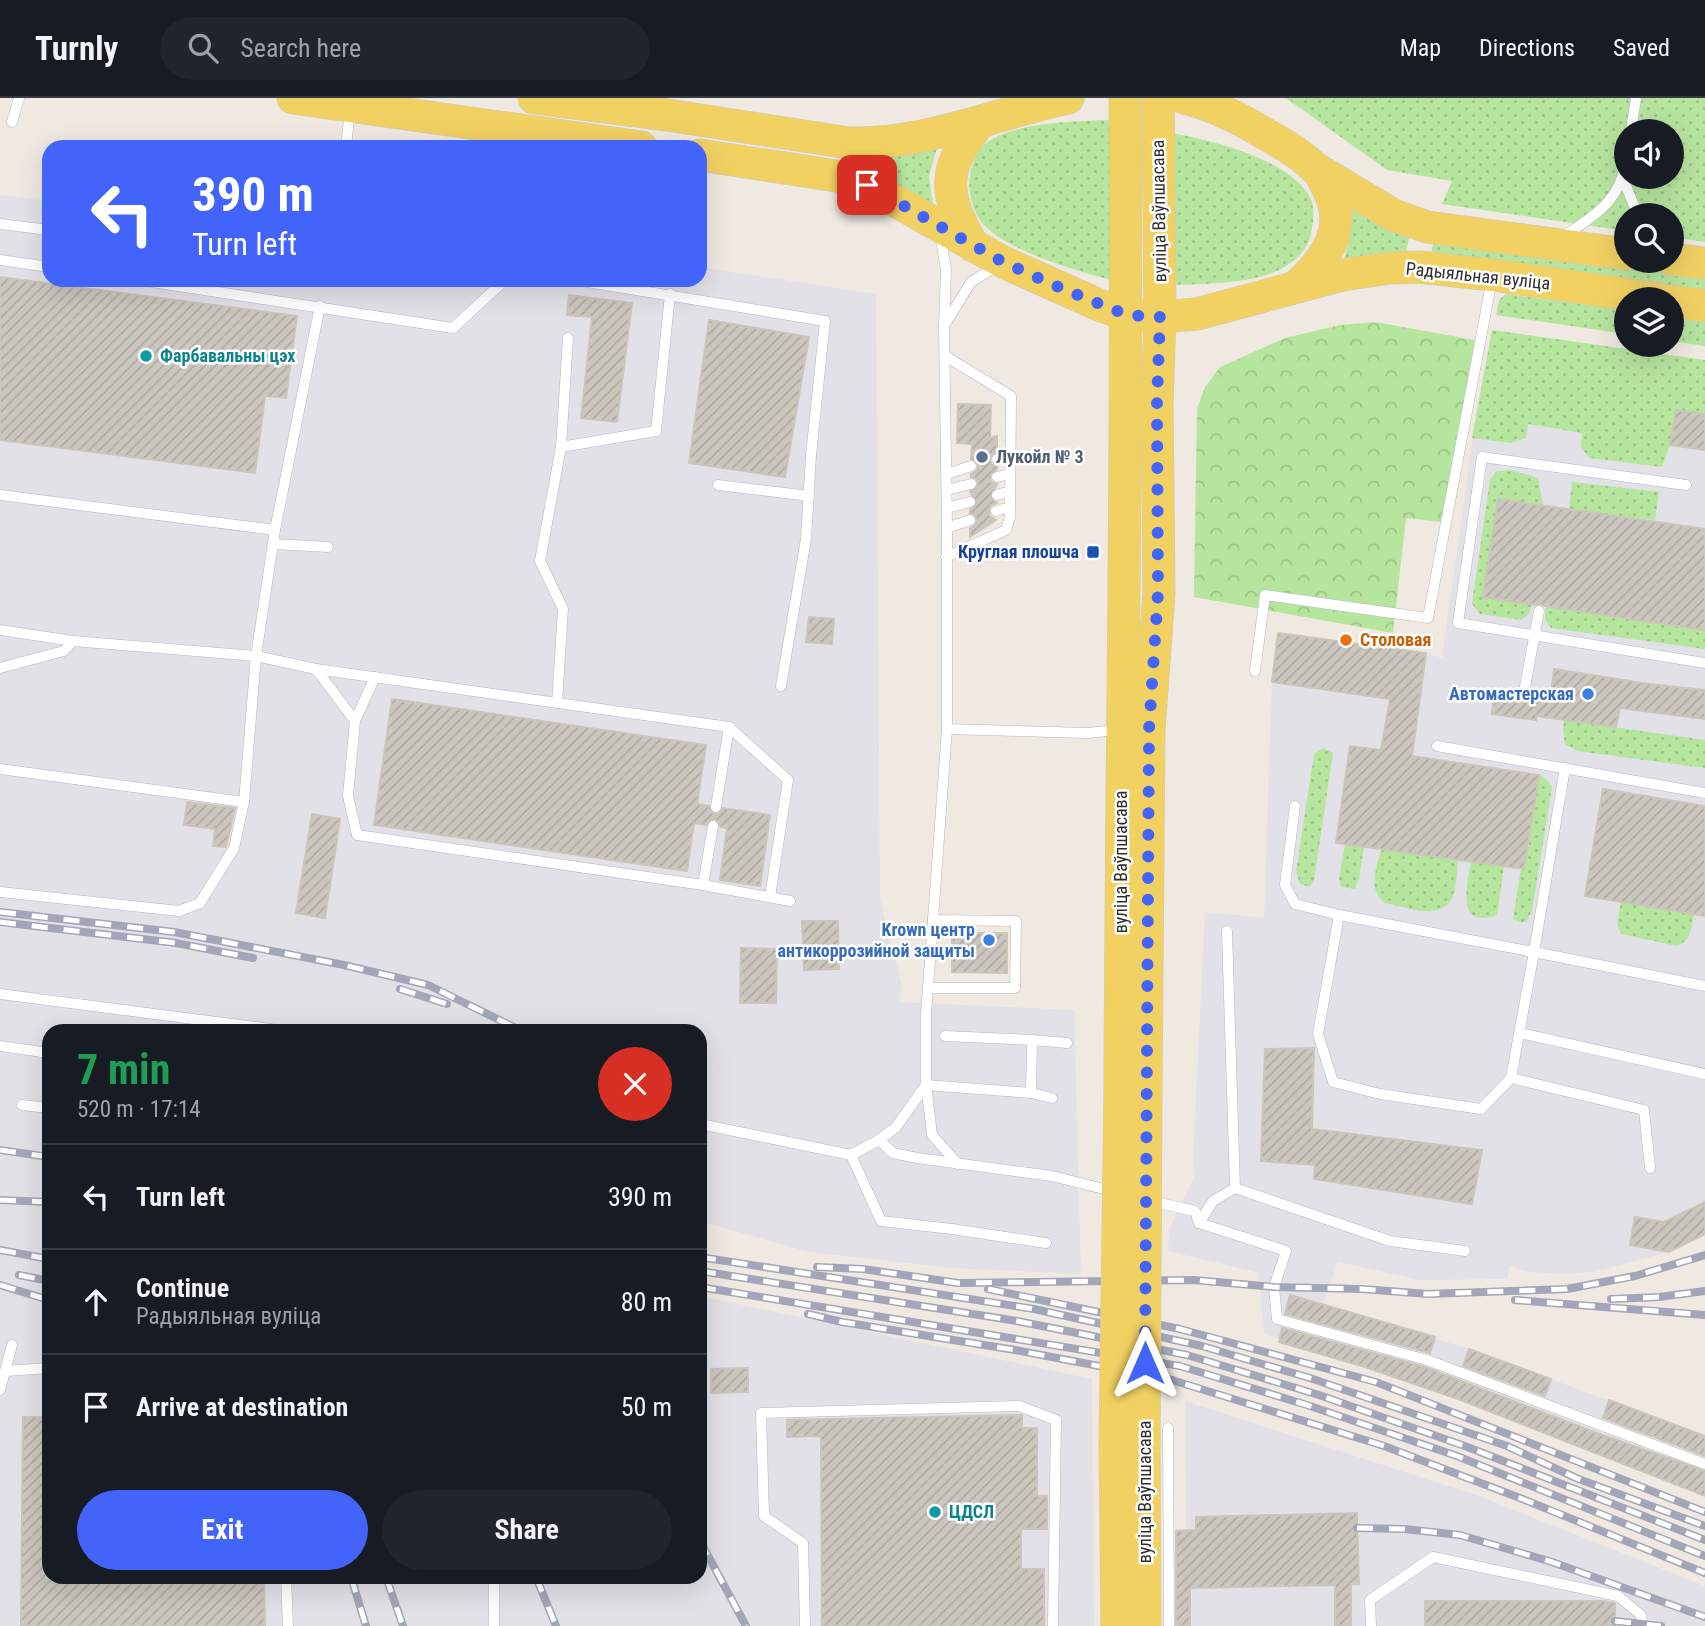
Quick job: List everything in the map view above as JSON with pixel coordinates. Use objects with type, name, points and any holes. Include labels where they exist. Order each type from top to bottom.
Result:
[{"type":"main road","points":[[293,98],[591,140]]},
{"type":"main road","points":[[534,98],[849,142],[874,143],[904,140],[1068,98]]},
{"type":"main road","name":"вуліца Ваўпшасава","points":[[1125,98],[1127,315],[1121,730],[1133,1090],[1145,1626]]},
{"type":"main road","name":"вуліца Ваўпшасава","points":[[1133,1090],[1149,730],[1158,593],[1158,98]]},
{"type":"main road","points":[[1184,98],[1205,103],[1258,129],[1318,170],[1393,215],[1427,227],[1614,253]]},
{"type":"main road","points":[[974,246],[959,222],[950,185],[954,162],[962,143],[981,121]]},
{"type":"main road","points":[[707,156],[843,177],[867,185],[974,246]]},
{"type":"main road","points":[[1298,285],[1320,265],[1336,227],[1334,200],[1318,170]]},
{"type":"main road","name":"Радыяльная вуліца","points":[[974,246],[1003,262],[1127,315],[1160,317],[1197,313],[1298,285],[1390,268],[1419,267],[1493,275],[1614,292]]},
{"type":"main road","points":[[1684,260],[1705,263]]},
{"type":"main road","points":[[1684,303],[1705,306]]},
{"type":"main road","name":"вуліца Ваўпшасава","points":[[1117,1626],[1142,1439]]},
{"type":"lane","points":[[12,122],[19,98]]},
{"type":"lane","points":[[1633,119],[1636,98]]},
{"type":"lane","points":[[347,140],[351,106]]},
{"type":"lane","points":[[1551,245],[1604,208],[1616,189]]},
{"type":"lane","points":[[0,224],[42,229]]},
{"type":"lane","points":[[940,228],[946,270],[944,327],[947,729],[928,988],[926,1085],[932,1135],[958,1164]]},
{"type":"lane","points":[[0,260],[42,266]]},
{"type":"lane","points":[[944,327],[971,282],[1003,262]]},
{"type":"lane","points":[[1255,671],[1265,595],[1428,618],[1493,275]]},
{"type":"lane","points":[[188,287],[453,328],[497,287]]},
{"type":"lane","points":[[619,287],[825,321],[806,539],[781,686]]},
{"type":"lane","points":[[561,447],[656,431],[670,295]]},
{"type":"lane","points":[[0,892],[178,911],[200,903],[234,848],[244,802],[256,656],[275,530],[320,306]]},
{"type":"lane","points":[[557,703],[564,609],[540,561],[561,447],[568,338]]},
{"type":"lane","points":[[945,356],[1011,396],[1010,517],[1006,530],[946,557]]},
{"type":"lane","points":[[997,459],[1011,455]]},
{"type":"lane","points":[[1686,485],[1482,457],[1458,623],[1705,663]]},
{"type":"lane","points":[[947,474],[971,466]]},
{"type":"lane","points":[[997,477],[1010,474]]},
{"type":"lane","points":[[947,490],[971,484]]},
{"type":"lane","points":[[718,485],[808,496]]},
{"type":"lane","points":[[997,495],[1010,491]]},
{"type":"lane","points":[[0,495],[275,530]]},
{"type":"lane","points":[[947,508],[970,502]]},
{"type":"lane","points":[[996,512],[1010,507]]},
{"type":"lane","points":[[947,528],[970,520]]},
{"type":"lane","points":[[274,544],[328,547]]},
{"type":"lane","points":[[1524,692],[1539,611]]},
{"type":"lane","points":[[0,630],[73,641],[256,656],[316,669],[729,727],[788,780],[770,897]]},
{"type":"lane","points":[[0,668],[64,651],[73,641]]},
{"type":"lane","points":[[316,669],[355,721]]},
{"type":"lane","points":[[375,677],[355,721],[348,796],[357,835],[703,885],[790,901]]},
{"type":"lane","points":[[716,807],[729,727]]},
{"type":"lane","points":[[947,729],[1087,733],[1121,730]]},
{"type":"lane","points":[[1437,746],[1705,793]]},
{"type":"lane","points":[[1339,915],[1318,1034],[1333,1082],[1380,1094],[1481,1109],[1511,1078],[1565,768]]},
{"type":"lane","points":[[0,769],[244,802]]},
{"type":"lane","points":[[1296,806],[1285,885],[1295,904],[1339,915],[1705,986]]},
{"type":"lane","points":[[703,885],[713,826]]},
{"type":"lane","points":[[928,988],[1015,988],[1016,921],[933,920]]},
{"type":"lane","points":[[1227,931],[1235,1188]]},
{"type":"lane","points":[[0,994],[232,1024]]},
{"type":"lane","points":[[1520,1033],[1705,1074]]},
{"type":"lane","points":[[945,1036],[1067,1043]]},
{"type":"lane","points":[[1031,1093],[1032,1040]]},
{"type":"lane","points":[[0,1046],[42,1052]]},
{"type":"lane","points":[[1511,1078],[1644,1110],[1650,1168]]},
{"type":"lane","points":[[926,1085],[1031,1093],[1052,1098]]},
{"type":"lane","points":[[707,1125],[850,1155],[897,1127],[926,1085]]},
{"type":"lane","points":[[22,1105],[42,1107]]},
{"type":"lane","points":[[879,1140],[893,1153],[1052,1177],[1195,1211],[1199,1223]]},
{"type":"lane","points":[[850,1155],[881,1221],[1046,1243]]},
{"type":"lane","points":[[1199,1223],[1213,1201],[1235,1188],[1390,1241],[1465,1251]]},
{"type":"lane","points":[[1199,1223],[1286,1251],[1273,1287],[1277,1319],[1427,1360],[1705,1464]]},
{"type":"lane","points":[[0,1390],[12,1345]]},
{"type":"lane","points":[[5,1371],[42,1368]]},
{"type":"lane","points":[[805,1626],[803,1543],[764,1516],[761,1413],[1019,1406],[1056,1420],[1053,1626]]},
{"type":"lane","points":[[1142,1439],[1169,1626]]},
{"type":"lane","points":[[1371,1626],[1370,1600],[1433,1557],[1618,1596],[1640,1615],[1643,1626]]},
{"type":"lane","points":[[286,1584],[288,1626]]},
{"type":"lane","points":[[494,1584],[494,1626]]},
{"type":"shaded area","points":[[0,195],[42,200],[42,287],[707,287],[707,268],[876,294],[880,899],[902,986],[900,1002],[1074,1010],[1081,1274],[952,1268],[809,1252],[707,1223],[707,1024],[42,1024],[42,1584],[707,1584],[707,1297],[1092,1379],[1094,1626],[0,1626]]},
{"type":"shaded area","points":[[1479,395],[1673,421],[1676,410],[1705,414],[1705,1234],[1669,1252],[1594,1272],[1529,1272],[1509,1265],[1508,1279],[1421,1280],[1338,1262],[1323,1304],[1469,1349],[1705,1436],[1705,1496],[1458,1399],[1264,1334],[1259,1273],[1168,1251],[1169,1230],[1195,1175],[1193,1161],[1205,912],[1264,918],[1272,682],[1426,653],[1442,658]]},
{"type":"shaded area","points":[[1185,1401],[1479,1496],[1705,1586],[1705,1626],[1187,1626]]},
{"type":"green space","points":[[1286,98],[1705,98],[1705,242],[1684,239],[1684,203],[1614,203],[1614,229],[1442,204],[1452,181],[1387,170]]},
{"type":"green space","points":[[1111,120],[1111,280],[1026,251],[995,234],[980,220],[972,202],[969,181],[975,158],[986,143],[998,136],[1029,127]]},
{"type":"green space","points":[[1172,133],[1248,153],[1285,172],[1300,184],[1311,200],[1313,225],[1307,245],[1300,255],[1275,272],[1246,280],[1171,285]]},
{"type":"green space","points":[[937,148],[929,176],[933,206],[840,161],[842,157],[876,160]]},
{"type":"green space","points":[[1352,207],[1410,232],[1406,253],[1374,255],[1342,263],[1350,236]]},
{"type":"green space","points":[[1434,238],[1614,264],[1614,273],[1677,273],[1705,277],[1705,292],[1684,287],[1431,254]]},
{"type":"green space","points":[[1506,294],[1614,308],[1614,332],[1496,315],[1499,300]]},
{"type":"green space","points":[[1684,319],[1705,322],[1705,346],[1684,343]]},
{"type":"green space","points":[[1375,322],[1475,340],[1441,522],[1406,518],[1393,633],[1194,597],[1197,409],[1205,387],[1220,367],[1285,338],[1340,325]]},
{"type":"green space","points":[[1492,330],[1614,347],[1614,357],[1684,357],[1705,360],[1705,414],[1676,410],[1670,445],[1662,467],[1590,458],[1581,448],[1582,433],[1528,424],[1526,438],[1511,443],[1472,438]]},
{"type":"green space","points":[[1511,470],[1538,478],[1543,505],[1498,499],[1483,597],[1532,605],[1529,614],[1521,620],[1480,614],[1472,604],[1490,479],[1497,471]]},
{"type":"green space","points":[[1572,482],[1659,492],[1655,520],[1569,510]]},
{"type":"green space","points":[[1546,607],[1705,630],[1705,649],[1551,628],[1545,619]]},
{"type":"green space","points":[[1564,720],[1705,740],[1705,768],[1577,751],[1565,744]]},
{"type":"green space","points":[[1324,748],[1333,753],[1314,881],[1310,887],[1300,884],[1296,872],[1314,754]]},
{"type":"green space","points":[[1539,775],[1552,787],[1532,911],[1526,922],[1519,922],[1513,919]]},
{"type":"green space","points":[[1345,844],[1364,847],[1355,889],[1341,887],[1339,879]]},
{"type":"green space","points":[[1381,849],[1458,859],[1455,889],[1449,902],[1434,911],[1414,910],[1385,903],[1379,898],[1375,885]]},
{"type":"green space","points":[[1471,861],[1504,866],[1497,915],[1484,918],[1469,911],[1466,892]]},
{"type":"green space","points":[[1621,902],[1694,915],[1688,937],[1677,946],[1621,934],[1617,923]]},
{"type":"building","name":"Фарбавальны цэх","points":[[0,277],[42,283],[42,287],[76,287],[297,316],[286,398],[265,396],[255,473],[0,440]]},
{"type":"building","points":[[569,295],[632,303],[617,422],[581,418],[592,317],[567,315]]},
{"type":"building","points":[[709,320],[809,337],[785,477],[689,463]]},
{"type":"building","points":[[958,404],[991,405],[990,438],[997,436],[997,451],[990,458],[991,464],[997,466],[997,469],[990,475],[991,482],[997,484],[990,497],[997,503],[991,505],[989,510],[990,516],[996,520],[970,537],[970,528],[977,521],[970,510],[977,503],[970,492],[978,485],[977,479],[971,477],[971,474],[977,470],[978,464],[971,459],[972,444],[957,443]]},
{"type":"building","points":[[1676,410],[1705,414],[1705,450],[1670,445]]},
{"type":"building","points":[[1498,499],[1705,529],[1705,630],[1483,597]]},
{"type":"building","points":[[809,617],[834,619],[832,644],[806,642]]},
{"type":"building","points":[[1278,633],[1426,653],[1412,756],[1539,775],[1524,869],[1336,843],[1350,746],[1381,750],[1390,699],[1272,682]]},
{"type":"building","points":[[1554,669],[1705,690],[1705,719],[1620,708],[1616,727],[1536,716],[1536,720],[1492,714],[1494,694],[1550,702]]},
{"type":"building","points":[[392,699],[706,745],[697,804],[709,806],[715,814],[723,808],[770,815],[760,886],[720,880],[727,828],[720,827],[714,819],[706,825],[694,823],[687,871],[374,825]]},
{"type":"building","points":[[1603,789],[1705,806],[1705,916],[1585,896]]},
{"type":"building","points":[[187,802],[235,808],[226,847],[213,846],[215,829],[184,825]]},
{"type":"building","points":[[312,814],[340,819],[325,918],[296,913]]},
{"type":"building","points":[[802,921],[838,921],[839,969],[804,970]]},
{"type":"building","points":[[952,933],[1007,933],[1007,973],[952,972]]},
{"type":"building","points":[[741,948],[777,949],[776,1003],[740,1003]]},
{"type":"building","points":[[1314,1048],[1312,1129],[1482,1150],[1472,1204],[1314,1179],[1315,1165],[1261,1161],[1265,1049]]},
{"type":"building","points":[[1705,1202],[1705,1234],[1669,1252],[1630,1245],[1635,1217],[1664,1222]]},
{"type":"building","points":[[1290,1295],[1435,1337],[1430,1353],[1285,1314]]},
{"type":"building","points":[[1282,1328],[1425,1367],[1705,1471],[1705,1496],[1458,1399],[1362,1366],[1279,1342]]},
{"type":"building","points":[[1469,1349],[1551,1379],[1545,1396],[1463,1366]]},
{"type":"building","points":[[748,1368],[748,1392],[711,1393],[711,1369]]},
{"type":"building","points":[[1609,1400],[1705,1436],[1705,1456],[1603,1418]]},
{"type":"building","name":"ЦДСЛ","points":[[1022,1415],[1022,1428],[1037,1428],[1037,1496],[1047,1496],[1047,1529],[1021,1529],[1021,1569],[1044,1569],[1044,1626],[822,1626],[821,1436],[787,1437],[787,1420]]},
{"type":"building","points":[[23,1417],[42,1417],[42,1584],[264,1584],[265,1626],[21,1626]]},
{"type":"building","points":[[1357,1513],[1359,1584],[1351,1584],[1351,1626],[1335,1626],[1335,1585],[1190,1588],[1190,1626],[1176,1626],[1176,1531],[1196,1530],[1196,1517]]},
{"type":"building","points":[[1425,1601],[1604,1601],[1615,1603],[1615,1626],[1425,1626]]},
{"type":"railway","points":[[0,912],[174,932],[344,965],[428,985],[508,1024]]},
{"type":"railway","points":[[0,922],[176,943],[253,958]]},
{"type":"railway","points":[[400,989],[447,1004]]},
{"type":"railway","points":[[0,1150],[42,1156]]},
{"type":"railway","points":[[0,1200],[42,1202]]},
{"type":"railway","points":[[0,1250],[42,1258]]},
{"type":"railway","points":[[817,1267],[863,1269],[958,1283],[1194,1280],[1274,1287],[1428,1294],[1567,1289],[1635,1276],[1705,1255]]},
{"type":"railway","points":[[707,1258],[1034,1309],[1202,1346],[1313,1379],[1507,1446],[1576,1478],[1705,1526]]},
{"type":"railway","points":[[707,1272],[1017,1321],[1187,1355],[1319,1395],[1465,1446],[1705,1540]]},
{"type":"railway","points":[[19,1275],[42,1280]]},
{"type":"railway","points":[[0,1285],[42,1298]]},
{"type":"railway","points":[[707,1288],[1180,1366],[1310,1406],[1457,1456],[1705,1556]]},
{"type":"railway","points":[[988,1289],[1180,1329],[1376,1382],[1705,1512]]},
{"type":"railway","points":[[1611,1299],[1705,1291]]},
{"type":"railway","points":[[1515,1300],[1705,1315]]},
{"type":"railway","points":[[808,1314],[1172,1380],[1384,1446],[1705,1573]]},
{"type":"railway","points":[[1357,1528],[1404,1529],[1460,1535],[1552,1562],[1705,1617]]},
{"type":"railway","points":[[707,1554],[746,1626]]},
{"type":"railway","points":[[353,1584],[366,1626]]},
{"type":"railway","points":[[388,1584],[403,1626]]},
{"type":"railway","points":[[539,1584],[556,1626]]},
{"type":"railway","points":[[1615,1621],[1661,1626]]},
{"type":"place","name":"Фарбавальны цэх","points":[[146,356]]},
{"type":"place","name":"Лукойл № 3","points":[[982,457]]},
{"type":"place","name":"Круглая плошча","points":[[1093,552]]},
{"type":"place","name":"Столовая","points":[[1346,640]]},
{"type":"place","name":"Автомастерская","points":[[1588,694]]},
{"type":"place","name":"Krown центр антикоррозийной защиты","points":[[989,940]]},
{"type":"place","name":"ЦДСЛ","points":[[935,1512]]},
{"type":"route","points":[[867,185],[1003,262],[1127,315],[1160,317],[1157,403],[1158,593],[1149,730],[1145,1363]]}]
